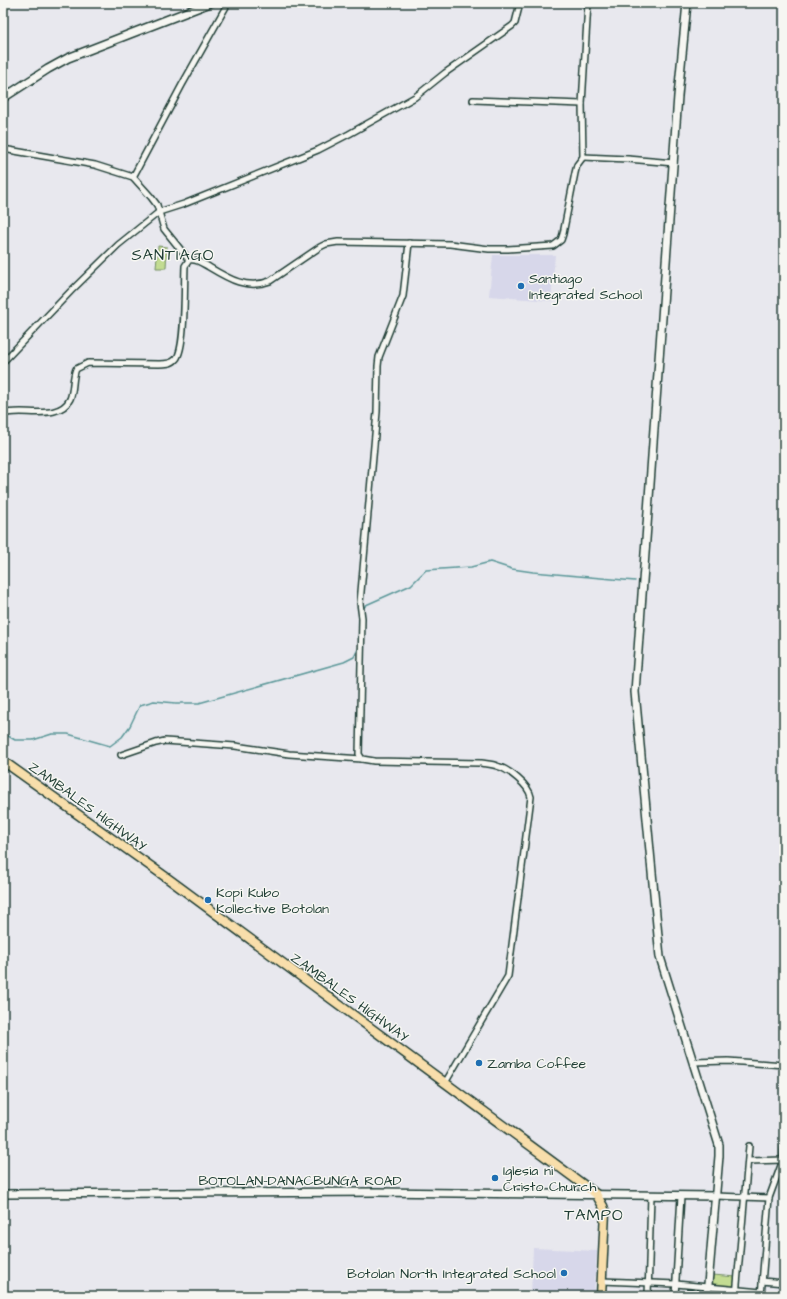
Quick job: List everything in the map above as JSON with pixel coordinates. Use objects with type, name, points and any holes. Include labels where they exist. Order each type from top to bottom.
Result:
[{"type":"main road","name":"ZAMBALES HIGHWAY","points":[[3,761],[170,880],[596,1194],[605,1212],[601,1296]]},
{"type":"street","points":[[3,98],[38,75],[68,58],[210,3]]},
{"type":"street","points":[[133,177],[228,3]]},
{"type":"street","points":[[3,362],[118,245],[159,212],[191,201],[318,150],[338,141],[407,102],[445,73],[512,26],[515,23],[520,3]]},
{"type":"street","points":[[189,260],[198,260],[232,281],[254,285],[263,284],[275,279],[320,247],[338,242],[450,244],[508,250],[554,246],[561,240],[563,234],[577,165],[583,157],[582,104],[588,3]]},
{"type":"street","points":[[687,3],[678,96],[635,692],[660,957],[719,1145],[707,1296]]},
{"type":"street","points":[[473,100],[582,104]]},
{"type":"street","points":[[3,149],[95,165],[133,177],[152,197],[157,205],[164,229],[189,260]]},
{"type":"street","points":[[583,157],[674,163]]},
{"type":"street","points":[[362,759],[359,754],[360,603],[377,412],[378,366],[379,357],[403,296],[409,243]]},
{"type":"street","points":[[3,414],[8,412],[56,411],[60,409],[66,404],[71,396],[76,369],[88,363],[167,364],[176,360],[183,340],[185,266],[189,260]]},
{"type":"street","points":[[121,755],[165,741],[235,746],[289,754],[362,759],[374,762],[481,763],[496,765],[502,768],[517,778],[528,789],[530,792],[531,802],[508,976],[445,1083]]},
{"type":"street","points":[[693,1062],[728,1061],[784,1064]]},
{"type":"street","points":[[602,1281],[676,1284],[737,1293],[761,1294],[770,1198],[783,1160],[784,1144]]},
{"type":"street","points":[[737,1293],[744,1197],[750,1146]]},
{"type":"street","points":[[748,1161],[783,1160]]},
{"type":"street","name":"BOTOLAN-DANACBUNGA ROAD","points":[[3,1194],[378,1192],[715,1196]]},
{"type":"street","points":[[648,1296],[651,1195]]},
{"type":"street","points":[[675,1296],[681,1196]]},
{"type":"street","points":[[715,1196],[770,1198]]},
{"type":"street","points":[[762,1281],[784,1283]]},
{"type":"shaded area","name":"Santiago Integrated School","points":[[493,255],[555,255],[551,301],[489,296]]},
{"type":"shaded area","name":"Botolan North Integrated School","points":[[533,1248],[597,1251],[594,1296],[531,1296]]},
{"type":"green space","points":[[158,246],[167,247],[166,268],[156,268]]},
{"type":"green space","points":[[713,1275],[736,1277],[735,1288],[712,1286]]},
{"type":"waterway","points":[[362,610],[366,605],[411,585],[426,570],[471,567],[490,562],[512,569],[533,572],[635,581]]},
{"type":"waterway","points":[[3,733],[15,740],[33,740],[52,734],[68,734],[110,746],[122,737],[130,726],[140,705],[154,701],[199,703],[344,662],[354,657],[359,647],[359,614]]},
{"type":"place","name":"Santiago Integrated School","points":[[521,286]]},
{"type":"place","name":"Kopi Kubo Kollective Botolan","points":[[208,900]]},
{"type":"place","name":"Zamba Coffee","points":[[479,1063]]},
{"type":"place","name":"Iglesia ni Cristo Church","points":[[495,1178]]},
{"type":"place","name":"Botolan North Integrated School","points":[[564,1273]]},
{"type":"district","name":"SANTIAGO","points":[[173,254]]},
{"type":"district","name":"TAMPO","points":[[594,1214]]}]
